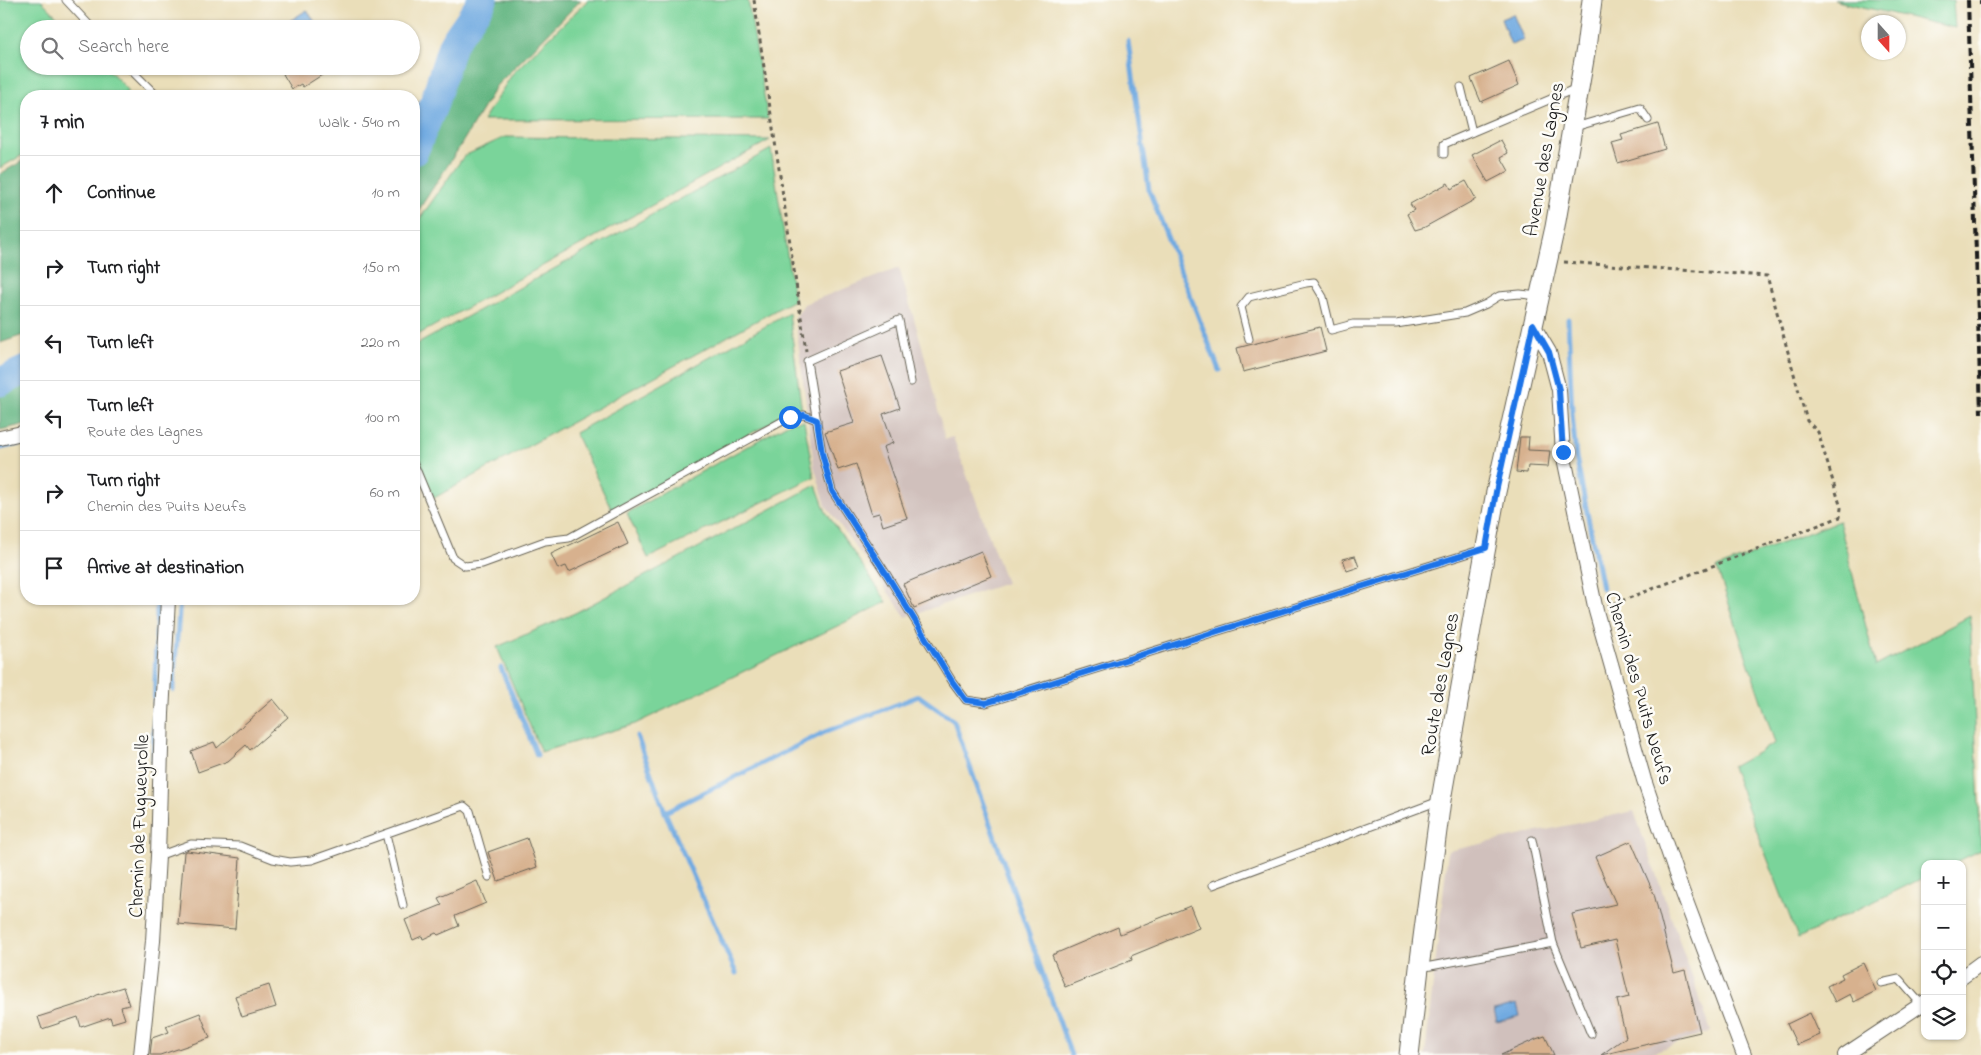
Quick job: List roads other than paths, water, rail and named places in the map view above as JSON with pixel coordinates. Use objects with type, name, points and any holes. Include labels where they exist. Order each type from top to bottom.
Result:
[{"type":"street","name":"Avenue des Lagnes","points":[[1533,324],[1557,219],[1592,0]]},
{"type":"street","name":"Route des Lagnes","points":[[1410,1055],[1419,968],[1441,800],[1496,492],[1533,324]]},
{"type":"street","name":"Chemin des Puits Neufs","points":[[1533,324],[1549,352],[1559,390],[1563,452],[1596,611],[1644,780],[1678,880],[1744,1055]]},
{"type":"street","points":[[0,438],[20,433]]},
{"type":"street","name":"Chemin de Fugueyrolle","points":[[141,1055],[153,941],[168,605]]},
{"type":"street","points":[[1966,974],[1981,964]]},
{"type":"street","points":[[1845,1055],[1921,1004]]},
{"type":"lane","points":[[66,0],[85,20]]},
{"type":"lane","points":[[136,75],[151,90]]},
{"type":"lane","points":[[1444,154],[1444,144],[1579,86]]},
{"type":"lane","points":[[1461,87],[1472,132]]},
{"type":"lane","points":[[1572,128],[1640,108],[1648,120]]},
{"type":"lane","points":[[1249,339],[1241,308],[1249,297],[1306,283],[1314,282],[1323,297],[1331,330],[1353,324],[1396,324],[1465,313],[1499,296],[1520,294],[1540,296]]},
{"type":"lane","points":[[911,382],[899,320],[808,361],[822,453],[832,491],[887,575],[952,681],[966,700],[986,703],[1486,548]]},
{"type":"lane","points":[[420,478],[453,558],[465,566],[482,564],[545,541],[569,538],[790,417],[804,415],[817,420]]},
{"type":"lane","points":[[1214,885],[1441,800]]},
{"type":"lane","points":[[158,856],[190,844],[240,846],[290,862],[312,860],[464,806],[470,811],[489,876]]},
{"type":"lane","points":[[386,834],[402,905]]},
{"type":"lane","points":[[1532,840],[1553,943],[1591,1034]]},
{"type":"lane","points":[[1419,968],[1553,943]]},
{"type":"lane","points":[[1881,983],[1899,979],[1921,1001]]},
{"type":"water","points":[[307,10],[314,20],[291,20]]},
{"type":"water","points":[[1513,14],[1524,40],[1511,45],[1501,19]]},
{"type":"water","points":[[1517,1004],[1520,1016],[1497,1022],[1494,1010]]},
{"type":"waterway","points":[[420,137],[433,106],[452,45],[483,0]]},
{"type":"waterway","points":[[1128,41],[1149,190],[1219,370]]},
{"type":"waterway","points":[[1568,319],[1576,457],[1602,588]]},
{"type":"waterway","points":[[0,382],[20,373]]},
{"type":"waterway","points":[[0,448],[20,443]]},
{"type":"waterway","points":[[153,768],[157,605]]},
{"type":"waterway","points":[[173,690],[180,605]]},
{"type":"waterway","points":[[501,668],[537,755]]},
{"type":"waterway","points":[[637,736],[665,812],[823,733],[919,696],[954,721],[1071,1055]]},
{"type":"waterway","points":[[665,812],[736,973]]},
{"type":"railway","points":[[1968,0],[1981,413]]},
{"type":"railway","points":[[1981,0],[1981,5]]}]
